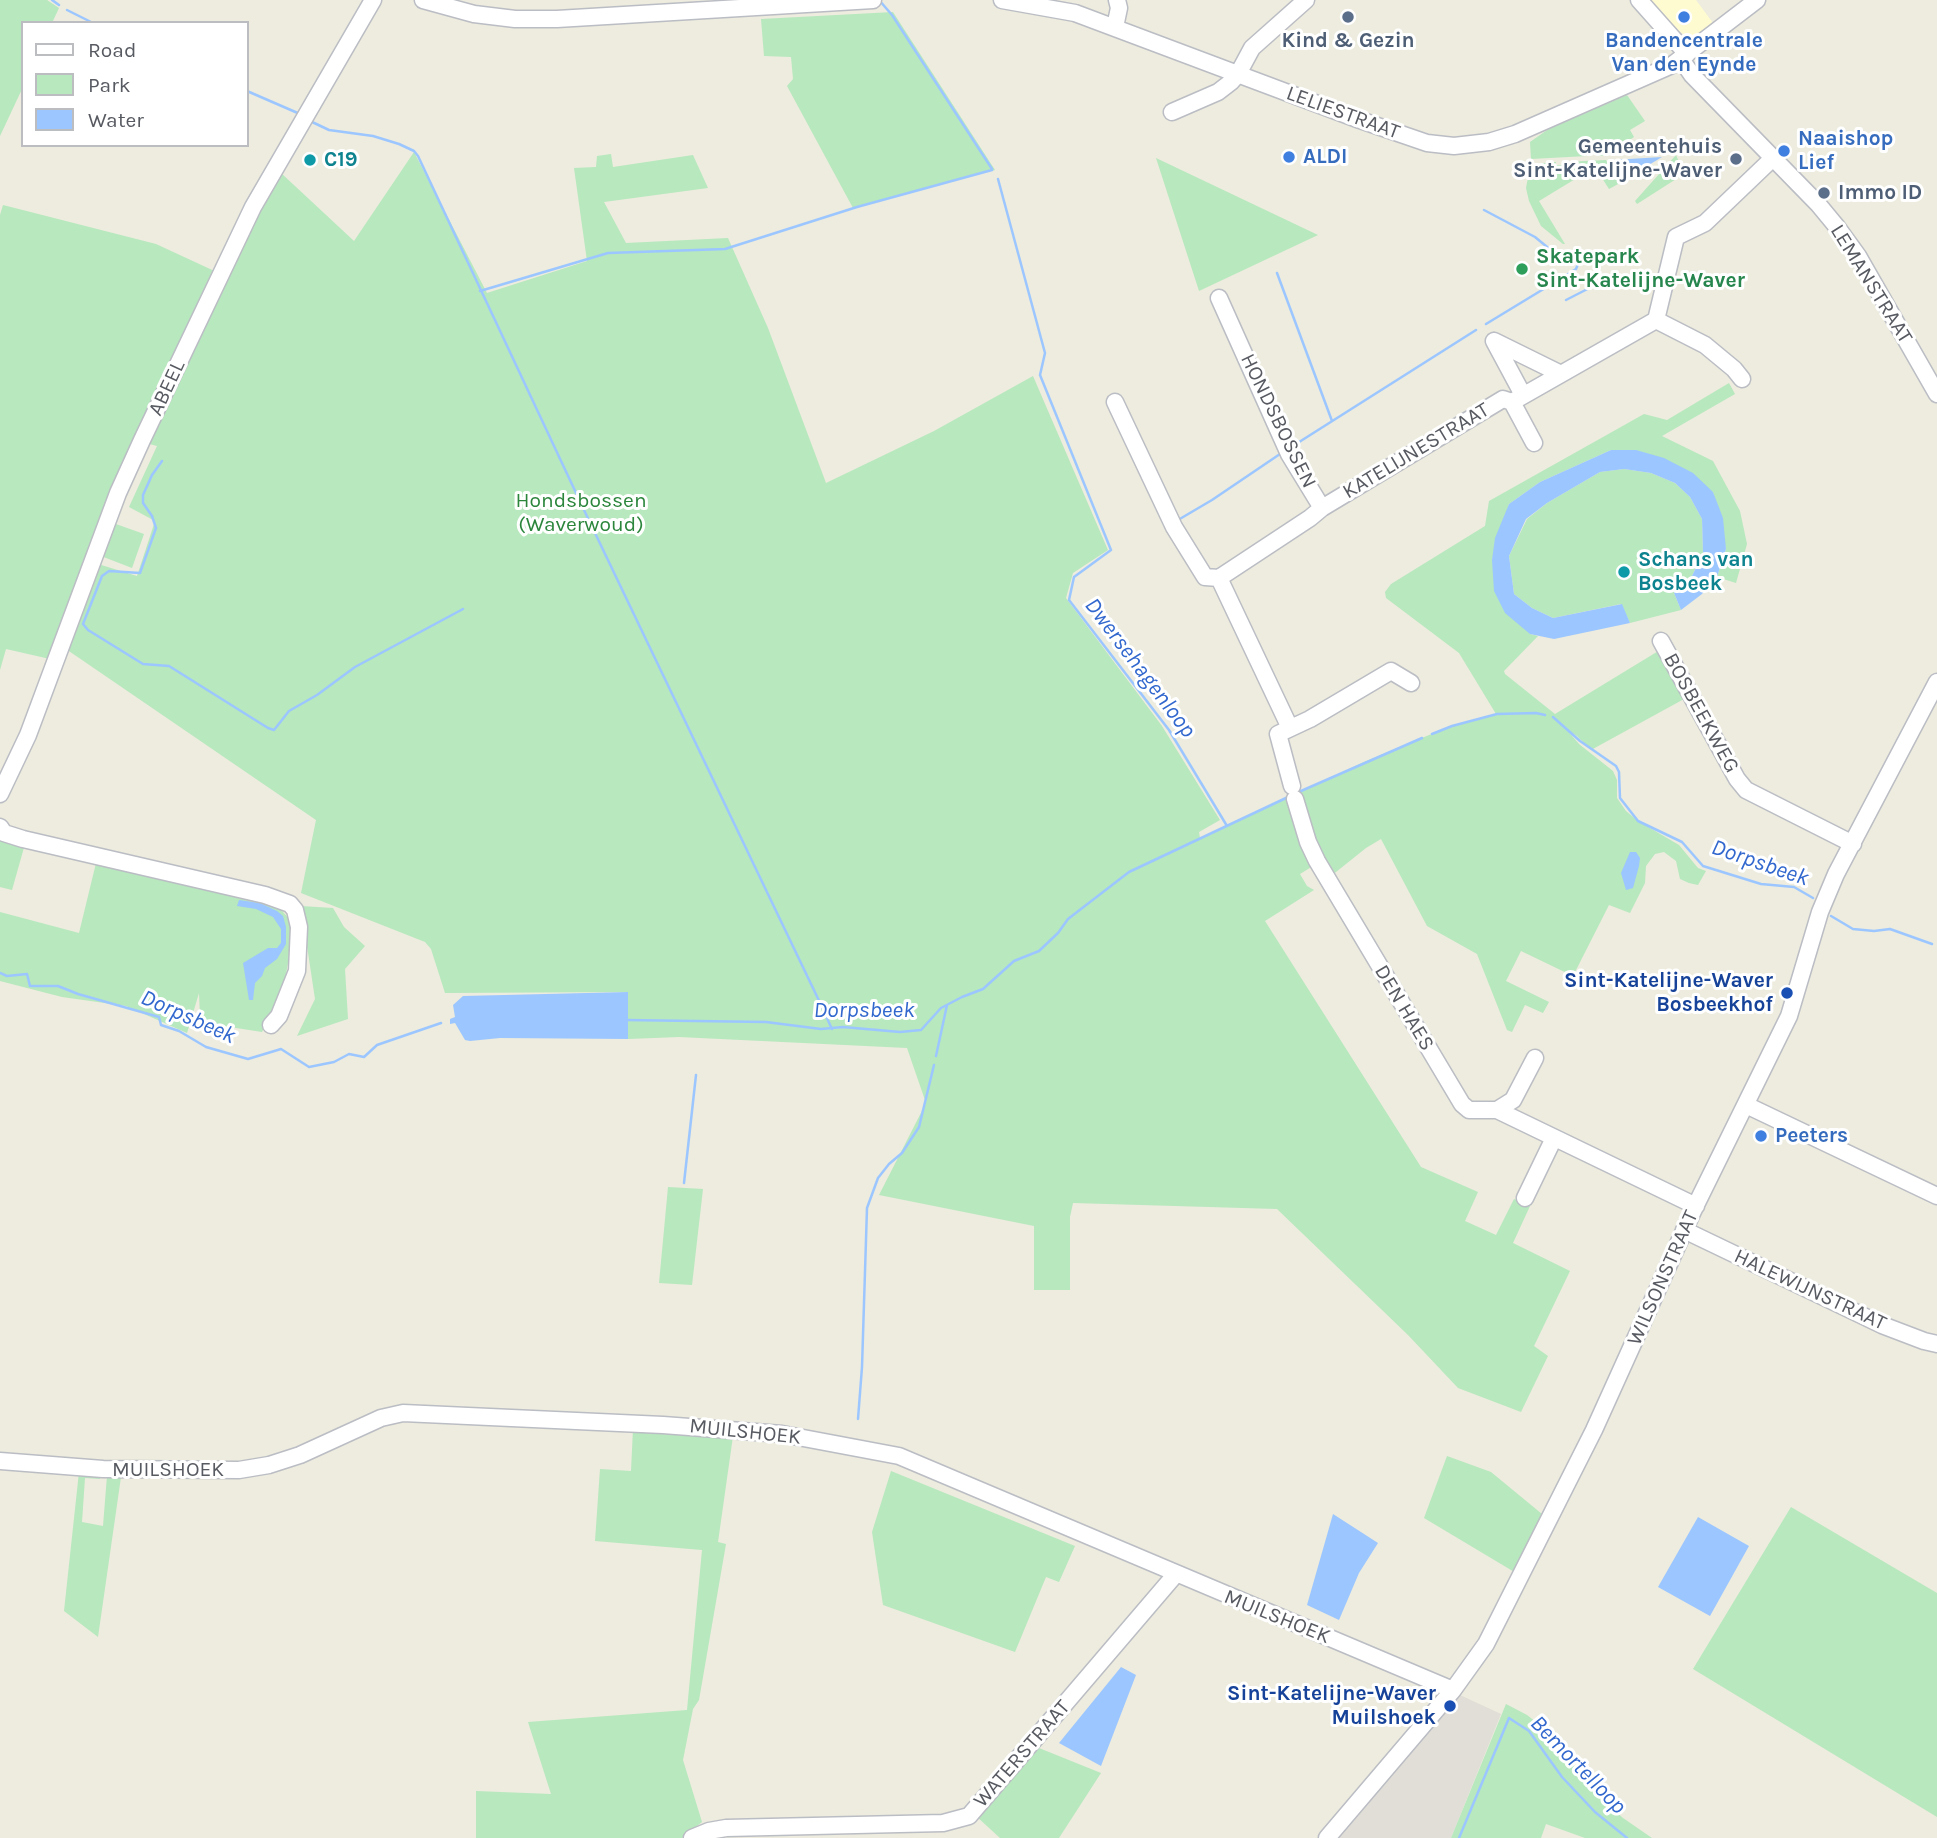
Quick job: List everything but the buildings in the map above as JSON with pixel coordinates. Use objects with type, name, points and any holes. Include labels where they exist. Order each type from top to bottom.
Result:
[{"type":"street","name":"ABEEL","points":[[0,794],[28,735],[118,493],[253,207],[373,0]]},
{"type":"street","points":[[423,0],[474,14],[515,19],[557,19],[873,0]]},
{"type":"street","name":"LELIESTRAAT","points":[[1002,0],[1074,13],[1427,143],[1454,146],[1489,142],[1515,134],[1684,57],[1757,0]]},
{"type":"street","points":[[1115,27],[1119,8],[1117,0]]},
{"type":"street","points":[[1172,112],[1218,92],[1238,75],[1252,48],[1307,0]]},
{"type":"street","name":"LEMANSTRAAT","points":[[1639,0],[1684,57],[1692,75],[1818,204],[1837,227],[1864,267],[1937,394]]},
{"type":"street","points":[[1742,379],[1705,345],[1656,320],[1676,237],[1705,223],[1772,159]]},
{"type":"street","name":"HONDSBOSSEN","points":[[1219,298],[1289,454],[1322,508],[1219,578]]},
{"type":"street","name":"KATELIJNESTRAAT","points":[[1322,508],[1503,399],[1518,399],[1656,320]]},
{"type":"street","name":"KATELIJNESTRAAT","points":[[1534,443],[1494,341],[1561,374]]},
{"type":"street","points":[[1115,402],[1174,527],[1205,577],[1219,578],[1290,728],[1391,671],[1410,683]]},
{"type":"street","name":"BOSBEEKWEG","points":[[1661,641],[1737,779],[1746,790],[1853,844]]},
{"type":"street","name":"WILSONSTRAAT","points":[[1328,1838],[1452,1690],[1486,1644],[1594,1430],[1684,1230],[1789,1016],[1820,912],[1836,874],[1937,682]]},
{"type":"street","name":"DEN HAES","points":[[1290,728],[1278,734],[1308,842],[1327,880],[1462,1104],[1469,1110],[1497,1110],[1696,1206]]},
{"type":"street","points":[[0,827],[4,833],[23,839],[265,895],[290,904],[295,910],[299,927],[297,971],[279,1016],[271,1025]]},
{"type":"street","points":[[1497,1110],[1513,1100],[1535,1058]]},
{"type":"street","points":[[1746,1105],[1937,1196]]},
{"type":"street","points":[[1525,1198],[1554,1138]]},
{"type":"street","name":"HALEWIJNSTRAAT","points":[[1684,1230],[1882,1325],[1937,1344]]},
{"type":"street","name":"MUILSHOEK","points":[[0,1461],[103,1469],[239,1470],[269,1465],[300,1455],[381,1418],[403,1413],[782,1434],[899,1456],[1452,1690]]},
{"type":"street","name":"WATERSTRAAT","points":[[692,1838],[726,1828],[943,1823],[969,1816],[1175,1575]]},
{"type":"shaded area","points":[[1649,0],[1696,0],[1713,23],[1691,41],[1661,15]]},
{"type":"shaded area","points":[[1460,1695],[1501,1714],[1451,1838],[1339,1838]]},
{"type":"green space","points":[[0,0],[47,0],[59,8],[53,21],[21,21],[21,91],[0,136]]},
{"type":"green space","points":[[893,12],[995,170],[853,208],[787,86],[793,79],[791,57],[764,56],[761,19]]},
{"type":"green space","points":[[1627,95],[1645,121],[1630,130],[1634,137],[1625,143],[1627,145],[1636,140],[1639,144],[1635,149],[1649,143],[1654,152],[1597,156],[1596,152],[1587,153],[1587,156],[1531,159],[1530,142],[1550,128]]},
{"type":"green space","name":"Hondsbossen (Waverwoud)","points":[[414,152],[487,293],[587,261],[574,168],[596,167],[597,156],[611,154],[613,167],[693,155],[708,188],[604,202],[626,243],[728,238],[768,328],[826,483],[934,431],[1033,376],[1108,550],[1073,573],[1066,598],[1162,726],[1220,820],[1199,832],[1200,838],[1286,798],[1313,866],[1300,874],[1307,886],[1314,890],[1265,921],[1421,1167],[1478,1192],[1465,1221],[1496,1235],[1514,1199],[1530,1206],[1513,1243],[1570,1271],[1534,1346],[1548,1356],[1521,1412],[1458,1388],[1408,1335],[1277,1209],[1073,1203],[1070,1217],[1070,1290],[1034,1290],[1034,1226],[879,1195],[926,1103],[907,1048],[679,1037],[628,1039],[627,992],[445,993],[431,949],[425,942],[301,893],[316,820],[63,647],[98,564],[137,576],[155,521],[129,507],[157,446],[138,441],[50,659],[6,649],[0,670],[0,215],[3,205],[156,244],[223,275],[281,173],[354,241]]},
{"type":"green space","points":[[1676,155],[1684,174],[1637,204],[1635,201]]},
{"type":"green space","points":[[1156,158],[1318,235],[1199,291]]},
{"type":"green space","points":[[1606,160],[1620,183],[1609,189],[1595,167],[1539,201],[1563,244],[1541,226],[1529,201],[1526,188],[1530,167],[1532,164],[1556,162],[1556,165],[1564,165],[1565,162]]},
{"type":"green space","points":[[1729,383],[1735,394],[1662,436],[1713,461],[1740,511],[1747,544],[1736,583],[1717,577],[1726,549],[1713,492],[1611,450],[1540,482],[1509,504],[1492,560],[1530,634],[1538,636],[1504,671],[1505,674],[1555,714],[1660,650],[1684,699],[1591,750],[1567,730],[1579,744],[1613,771],[1617,780],[1617,798],[1626,811],[1679,845],[1698,868],[1706,871],[1698,885],[1689,883],[1680,879],[1676,861],[1664,852],[1655,854],[1646,866],[1645,883],[1630,913],[1609,905],[1573,976],[1521,951],[1506,981],[1549,1002],[1543,1013],[1525,1005],[1512,1032],[1507,1030],[1477,954],[1427,926],[1381,839],[1331,876],[1318,855],[1299,797],[1301,791],[1451,726],[1496,714],[1459,653],[1386,598],[1385,592],[1391,584],[1485,526],[1489,501],[1644,414],[1667,420]]},
{"type":"green space","points":[[1624,469],[1651,473],[1675,483],[1690,497],[1702,519],[1703,553],[1692,576],[1674,593],[1681,610],[1630,623],[1621,604],[1553,618],[1532,608],[1514,594],[1509,556],[1527,519],[1547,503],[1600,472]]},
{"type":"green space","points":[[113,523],[144,534],[132,568],[101,556]]},
{"type":"green space","points":[[0,836],[25,844],[12,890],[0,887]]},
{"type":"green space","points":[[97,859],[277,905],[290,920],[290,952],[282,996],[262,1032],[217,1025],[200,1017],[199,993],[187,1033],[126,1006],[62,997],[0,981],[0,912],[79,933]]},
{"type":"green space","points":[[301,906],[333,908],[344,927],[365,946],[345,969],[348,1019],[297,1036],[315,999]]},
{"type":"green space","points":[[668,1187],[703,1189],[692,1285],[659,1283]]},
{"type":"green space","points":[[633,1429],[733,1436],[718,1542],[726,1544],[699,1700],[693,1709],[683,1760],[702,1822],[682,1838],[476,1838],[476,1791],[551,1794],[528,1722],[687,1710],[702,1550],[595,1541],[600,1469],[631,1471]]},
{"type":"green space","points":[[1447,1456],[1491,1472],[1542,1514],[1516,1573],[1424,1518]]},
{"type":"green space","points":[[891,1471],[1075,1546],[1059,1582],[1046,1577],[1015,1652],[883,1605],[872,1532]]},
{"type":"green space","points":[[79,1472],[101,1473],[100,1479],[85,1478],[82,1522],[103,1526],[107,1476],[121,1477],[98,1637],[64,1611]]},
{"type":"green space","points":[[1791,1507],[1937,1593],[1937,1817],[1693,1669]]},
{"type":"green space","points":[[1506,1704],[1545,1729],[1597,1795],[1623,1818],[1652,1838],[1585,1838],[1546,1824],[1541,1838],[1451,1838]]},
{"type":"green space","points":[[1034,1746],[1101,1773],[1059,1838],[1000,1838],[976,1816]]},
{"type":"water","points":[[1662,157],[1624,180],[1612,160]]},
{"type":"water","points":[[1611,450],[1636,450],[1664,458],[1693,473],[1713,492],[1723,518],[1726,549],[1717,577],[1702,594],[1681,610],[1674,593],[1692,576],[1703,553],[1702,519],[1690,497],[1675,483],[1651,473],[1624,469],[1600,472],[1547,503],[1526,519],[1509,556],[1514,594],[1532,608],[1553,618],[1622,604],[1630,623],[1554,639],[1530,634],[1505,613],[1494,591],[1492,560],[1495,538],[1509,504],[1540,482]]},
{"type":"water","points":[[1630,852],[1636,852],[1640,858],[1633,888],[1626,890],[1621,873]]},
{"type":"water","points":[[239,900],[260,903],[277,911],[283,916],[286,927],[286,944],[277,959],[265,968],[255,983],[253,1000],[249,1000],[243,963],[268,948],[277,948],[281,943],[281,929],[273,917],[256,909],[237,906]]},
{"type":"water","points":[[628,992],[628,1039],[500,1038],[470,1041],[465,1040],[455,1023],[450,1024],[450,1019],[455,1017],[453,1005],[463,996]]},
{"type":"water","points":[[1333,1514],[1378,1543],[1359,1573],[1339,1620],[1307,1605]]},
{"type":"water","points":[[1698,1517],[1749,1546],[1710,1616],[1658,1587]]},
{"type":"water","points":[[1121,1667],[1136,1675],[1101,1766],[1059,1743]]},
{"type":"waterway","points":[[52,0],[59,5]]},
{"type":"waterway","name":"Dwersehagenloop","points":[[879,0],[892,15],[992,169]]},
{"type":"waterway","points":[[67,10],[89,21]]},
{"type":"waterway","points":[[248,91],[300,114]]},
{"type":"waterway","points":[[310,121],[329,130],[373,136],[399,144],[418,156],[592,527]]},
{"type":"waterway","points":[[480,291],[608,253],[725,249],[857,207],[992,170]]},
{"type":"waterway","name":"Dwersehagenloop","points":[[998,179],[1045,353],[1040,375],[1111,550],[1074,577],[1069,600],[1169,730],[1227,826]]},
{"type":"waterway","points":[[1484,210],[1578,264],[1576,269],[1486,324]]},
{"type":"waterway","points":[[1277,273],[1332,421]]},
{"type":"waterway","points":[[1566,300],[1607,279]]},
{"type":"waterway","points":[[1296,444],[1476,330]]},
{"type":"waterway","name":"Dwersehagenloop","points":[[1178,520],[1280,454]]},
{"type":"waterway","points":[[162,461],[143,495],[143,503],[156,528],[140,573],[109,571],[102,576],[83,624],[88,630],[143,664],[169,666],[268,728],[274,730],[289,711],[317,695],[355,667],[463,609]]},
{"type":"waterway","points":[[595,533],[823,1009]]},
{"type":"waterway","name":"Dorpsbeek","points":[[1432,734],[1497,714],[1545,715]]},
{"type":"waterway","name":"Dorpsbeek","points":[[1553,717],[1580,741],[1616,766],[1619,772],[1620,798],[1638,821],[1682,842],[1703,866],[1761,884],[1794,887],[1813,898]]},
{"type":"waterway","name":"Dorpsbeek","points":[[1301,791],[1422,738]]},
{"type":"waterway","name":"Dorpsbeek","points":[[625,1020],[766,1022],[821,1029],[843,1027],[900,1032],[921,1030],[941,1008],[983,989],[1014,961],[1039,951],[1068,919],[1129,872],[1286,798]]},
{"type":"waterway","name":"Dorpsbeek","points":[[1831,916],[1853,929],[1890,929],[1932,944]]},
{"type":"waterway","name":"Dorpsbeek","points":[[0,973],[7,976],[27,974],[30,986],[58,986],[159,1017],[161,1025],[179,1031],[206,1047],[248,1059],[281,1049],[309,1067],[334,1062],[349,1054],[364,1057],[377,1045],[441,1023]]},
{"type":"waterway","points":[[936,1056],[947,1005]]},
{"type":"waterway","points":[[825,1014],[832,1029]]},
{"type":"waterway","points":[[858,1419],[867,1208],[878,1178],[902,1153],[919,1127],[934,1065]]},
{"type":"waterway","points":[[684,1183],[696,1075]]},
{"type":"waterway","name":"Bemortelloop","points":[[1459,1838],[1509,1718],[1529,1731],[1562,1777],[1595,1812],[1627,1838]]},
{"type":"place","name":"Kind & Gezin","points":[[1348,17]]},
{"type":"place","name":"Bandencentrale Van den Eynde","points":[[1684,17]]},
{"type":"place","name":"Naaishop Lief","points":[[1784,151]]},
{"type":"place","name":"ALDI","points":[[1289,157]]},
{"type":"place","name":"Gemeentehuis Sint-Katelijne-Waver","points":[[1736,159]]},
{"type":"place","name":"C19","points":[[310,160]]},
{"type":"place","name":"Immo ID","points":[[1824,193]]},
{"type":"place","name":"Skatepark Sint-Katelijne-Waver","points":[[1522,269]]},
{"type":"place","name":"Schans van Bosbeek","points":[[1624,572]]},
{"type":"place","name":"Sint-Katelijne-Waver Bosbeekhof","points":[[1787,993]]},
{"type":"place","name":"Peeters","points":[[1761,1136]]},
{"type":"place","name":"Sint-Katelijne-Waver Muilshoek","points":[[1450,1706]]}]
